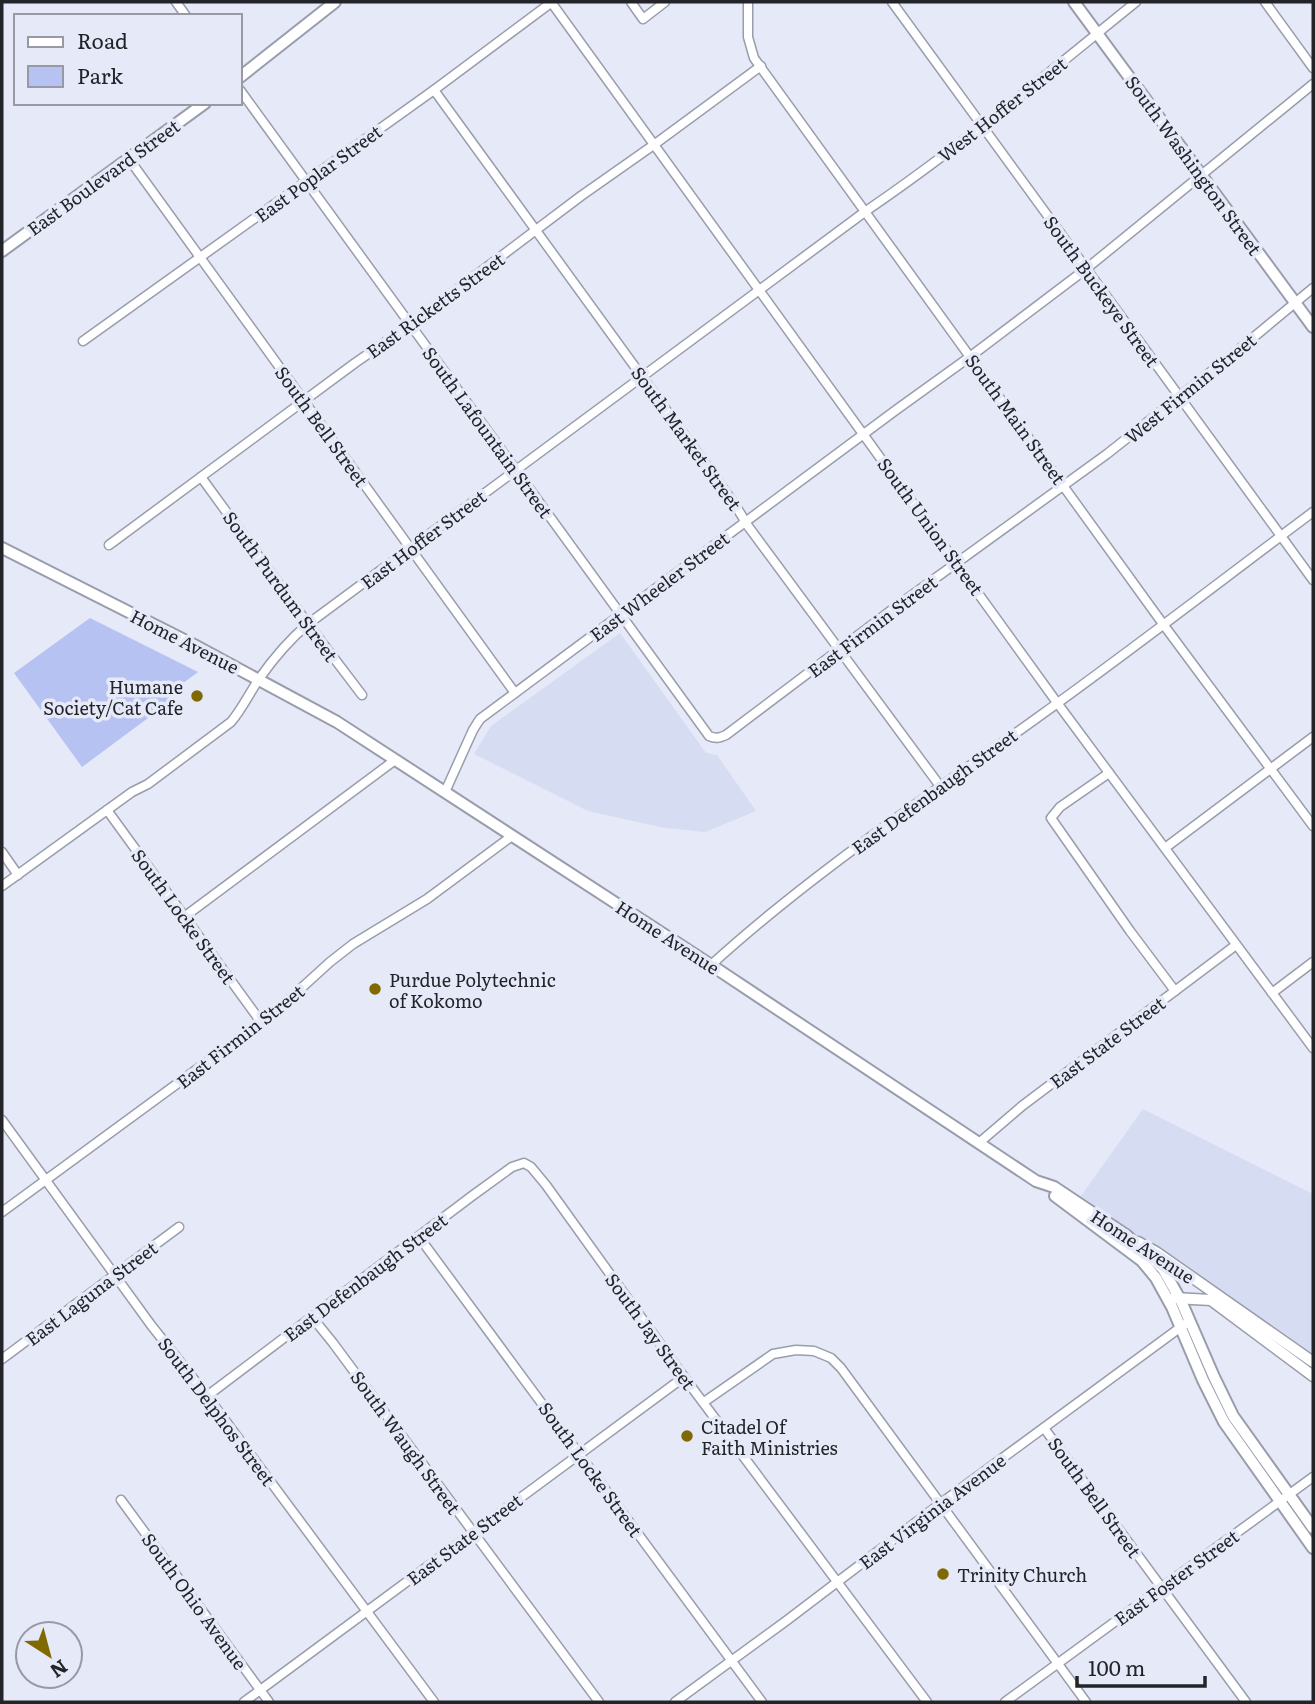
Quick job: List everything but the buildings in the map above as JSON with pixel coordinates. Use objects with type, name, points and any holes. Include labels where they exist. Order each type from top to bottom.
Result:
[{"type":"main road","points":[[242,75],[335,2]]},
{"type":"main road","name":"South Washington Street","points":[[1074,2],[1313,327]]},
{"type":"main road","name":"East Boulevard Street","points":[[2,251],[202,105]]},
{"type":"main road","name":"Home Avenue","points":[[2,548],[259,679],[337,722],[711,965],[1036,1181],[1054,1187],[1126,1235]]},
{"type":"main road","points":[[1036,1181],[1142,1261],[1156,1278],[1224,1422],[1284,1498],[1313,1528]]},
{"type":"main road","points":[[1126,1235],[1163,1269],[1180,1298],[1233,1416],[1313,1548]]},
{"type":"street","name":"East Poplar Street","points":[[83,341],[434,90],[550,2]]},
{"type":"street","name":"South Union Street","points":[[550,2],[1057,703],[1313,1048]]},
{"type":"street","points":[[631,2],[643,19],[665,2]]},
{"type":"street","name":"South Main Street","points":[[748,2],[748,37],[754,58],[1163,624],[1313,826]]},
{"type":"street","name":"South Buckeye Street","points":[[892,2],[1313,580]]},
{"type":"street","name":"West Hoffer Street","points":[[866,211],[982,127],[1136,2]]},
{"type":"street","points":[[1265,2],[1313,68]]},
{"type":"street","name":"East Ricketts Street","points":[[109,545],[761,66]]},
{"type":"street","name":"East Wheeler Street","points":[[445,792],[480,719],[1086,269],[1313,84]]},
{"type":"street","name":"South Market Street","points":[[434,90],[733,502],[744,522],[940,786]]},
{"type":"street","name":"South Lafountain Street","points":[[242,93],[713,738]]},
{"type":"street","name":"South Bell Street","points":[[129,159],[515,693]]},
{"type":"street","name":"East Hoffer Street","points":[[2,886],[231,722],[289,640],[308,624],[866,211]]},
{"type":"street","name":"West Firmin Street","points":[[1064,486],[1313,288]]},
{"type":"street","name":"South Purdum Street","points":[[201,477],[362,695]]},
{"type":"street","name":"East Firmin Street","points":[[713,738],[726,735],[1064,486]]},
{"type":"street","name":"East Defenbaugh Street","points":[[711,965],[744,934],[870,836],[1057,703],[1313,512]]},
{"type":"street","points":[[1165,849],[1313,737]]},
{"type":"street","points":[[184,917],[395,760]]},
{"type":"street","points":[[1109,773],[1060,807],[1051,818],[1175,991]]},
{"type":"street","name":"South Locke Street","points":[[107,810],[261,1022]]},
{"type":"street","name":"East Firmin Street","points":[[2,1212],[275,1012],[353,944],[427,899],[512,836]]},
{"type":"street","points":[[2,852],[18,875]]},
{"type":"street","name":"East State Street","points":[[979,1142],[1022,1106],[1236,945]]},
{"type":"street","points":[[1272,993],[1313,962]]},
{"type":"street","name":"South Delphos Street","points":[[2,1120],[114,1276],[207,1396],[434,1702]]},
{"type":"street","name":"East Defenbaugh Street","points":[[207,1396],[512,1167],[524,1163]]},
{"type":"street","name":"South Jay Street","points":[[524,1163],[531,1167],[546,1185],[684,1377],[927,1702]]},
{"type":"street","name":"East Laguna Street","points":[[2,1359],[179,1227]]},
{"type":"street","name":"Home Avenue","points":[[1126,1235],[1156,1252],[1313,1362]]},
{"type":"street","name":"South Locke Street","points":[[419,1237],[762,1702]]},
{"type":"street","name":"Home Avenue","points":[[1167,1298],[1211,1300],[1313,1376]]},
{"type":"street","name":"South Waugh Street","points":[[312,1317],[599,1702]]},
{"type":"street","name":"East Virginia Avenue","points":[[675,1702],[940,1503],[1190,1321]]},
{"type":"street","points":[[704,1402],[773,1354],[796,1350],[814,1351],[831,1358],[1086,1702]]},
{"type":"street","name":"East State Street","points":[[244,1702],[684,1377]]},
{"type":"street","name":"South Bell Street","points":[[1044,1428],[1246,1702]]},
{"type":"street","name":"East Foster Street","points":[[1005,1702],[1313,1477]]},
{"type":"street","name":"South Ohio Avenue","points":[[121,1500],[269,1702]]},
{"type":"shaded area","points":[[620,633],[706,753],[717,755],[756,811],[705,832],[665,828],[588,811],[474,754],[491,726]]},
{"type":"shaded area","points":[[1143,1109],[1313,1194],[1313,1356],[1081,1196]]},
{"type":"green space","points":[[90,618],[198,672],[171,692],[175,698],[82,767],[14,673]]},
{"type":"place","name":"Humane Society/Cat Cafe","points":[[197,696]]},
{"type":"place","name":"Purdue Polytechnic of Kokomo","points":[[375,989]]},
{"type":"place","name":"Citadel Of Faith Ministries","points":[[687,1436]]},
{"type":"place","name":"Trinity Church","points":[[943,1574]]}]
